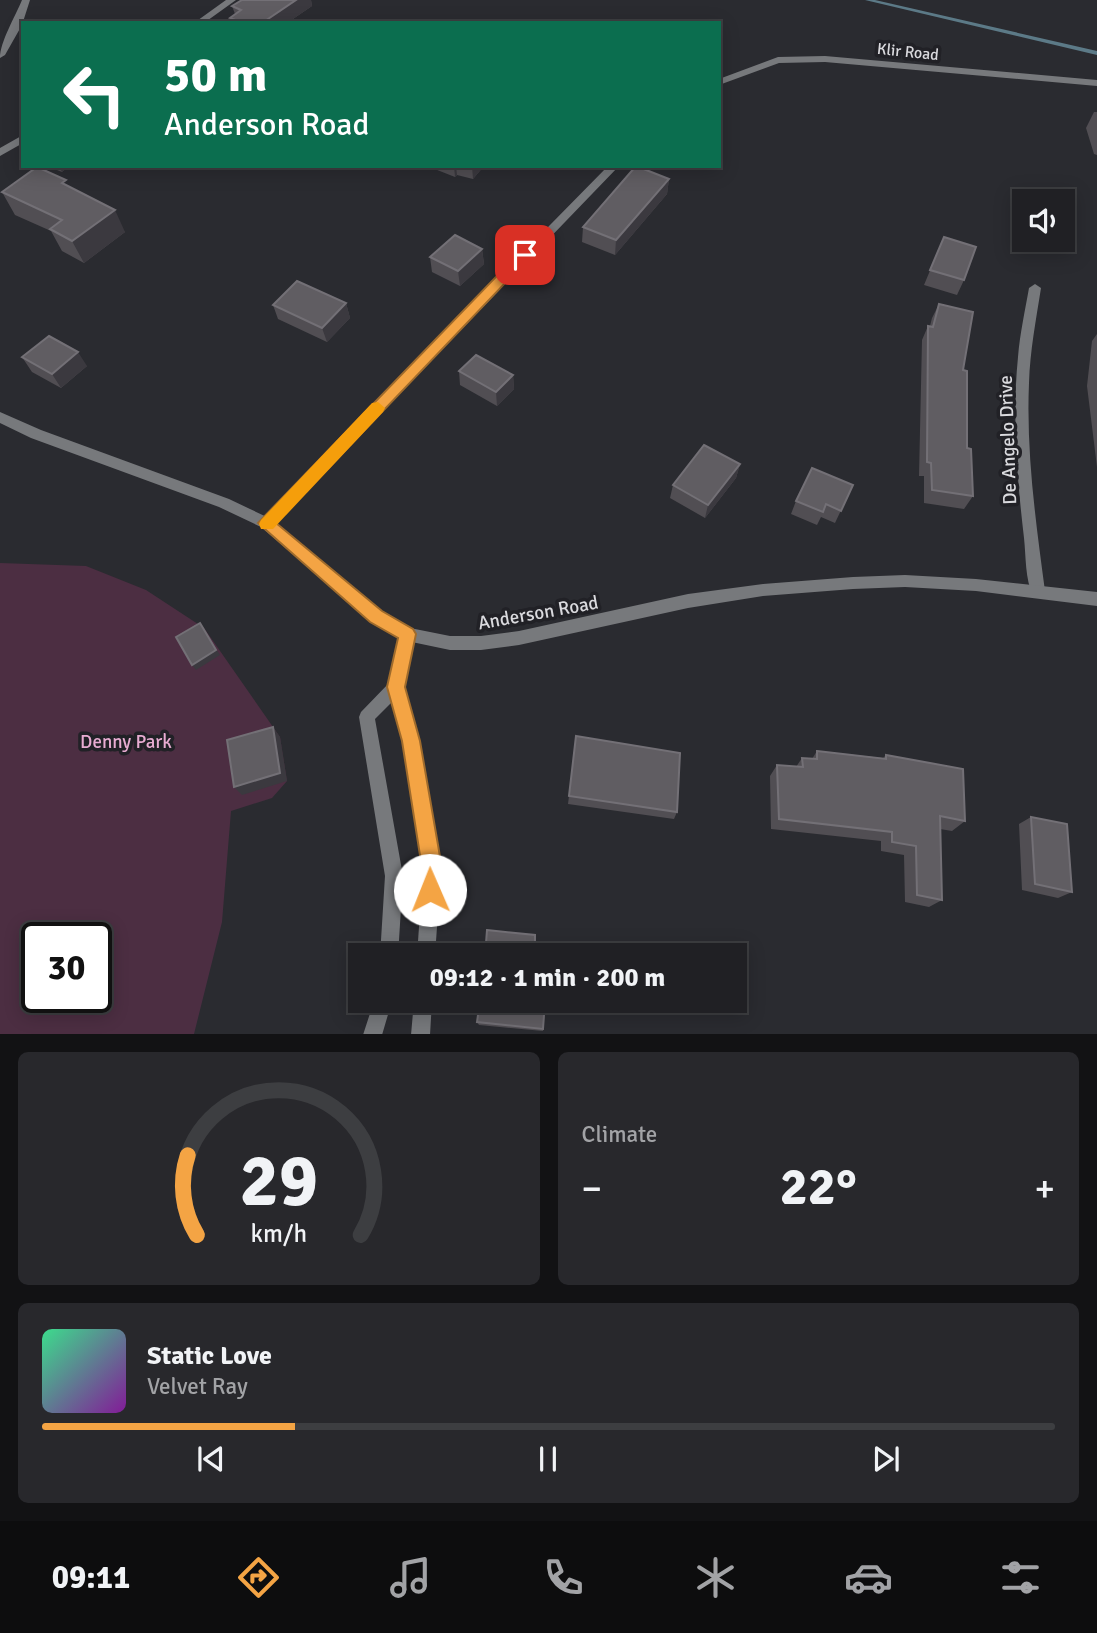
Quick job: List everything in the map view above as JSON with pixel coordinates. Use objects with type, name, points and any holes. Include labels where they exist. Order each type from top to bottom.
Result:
[{"type":"street","points":[[0,55],[17,24],[26,0]]},
{"type":"street","points":[[201,21],[232,0]]},
{"type":"street","name":"Klir Road","points":[[721,81],[778,60],[825,59],[1097,83]]},
{"type":"street","points":[[0,153],[21,139]]},
{"type":"street","points":[[266,523],[612,168]]},
{"type":"street","name":"De Angelo Drive","points":[[1035,288],[1024,358],[1023,421],[1031,543],[1038,591]]},
{"type":"street","name":"Anderson Road","points":[[0,417],[82,452],[224,503],[266,523],[376,617],[407,634],[450,643],[481,643],[519,638],[688,601],[763,590],[853,583],[905,581],[1038,591],[1097,599]]},
{"type":"street","points":[[407,634],[396,687],[411,741],[432,868],[427,943]]},
{"type":"street","points":[[390,943],[394,876],[367,716],[396,687]]},
{"type":"street","points":[[372,1034],[379,1013]]},
{"type":"street","points":[[420,1034],[422,1013]]},
{"type":"green space","name":"Denny Park","points":[[0,563],[86,566],[146,590],[204,628],[280,737],[287,781],[272,798],[231,811],[222,922],[194,1034],[0,1034]]},
{"type":"building","points":[[242,0],[296,0],[265,21],[238,21],[230,18],[241,10],[232,6]]},
{"type":"building","points":[[39,168],[66,180],[62,183],[115,210],[72,241],[50,229],[62,220],[2,192]]},
{"type":"building","points":[[634,168],[669,179],[616,240],[583,227]]},
{"type":"building","points":[[455,235],[482,249],[458,271],[430,257]]},
{"type":"building","points":[[944,237],[976,247],[964,280],[930,270]]},
{"type":"building","points":[[297,281],[346,303],[322,328],[273,305]]},
{"type":"building","points":[[939,304],[973,312],[963,370],[967,371],[967,448],[971,449],[973,496],[932,490],[931,463],[927,462],[928,326],[933,327]]},
{"type":"building","points":[[49,336],[78,352],[52,374],[22,357]]},
{"type":"building","points":[[476,355],[513,375],[496,392],[459,371]]},
{"type":"building","points":[[704,445],[740,464],[708,505],[673,485]]},
{"type":"building","points":[[812,468],[853,485],[841,511],[826,504],[823,512],[796,501]]},
{"type":"building","points":[[200,623],[216,650],[192,665],[176,637]]},
{"type":"building","points":[[273,727],[280,773],[234,787],[227,740]]},
{"type":"building","points":[[576,736],[680,753],[677,812],[569,796]]},
{"type":"building","points":[[817,751],[886,759],[886,755],[963,769],[965,821],[940,816],[942,900],[917,895],[916,846],[892,842],[892,832],[779,819],[777,765],[803,767],[802,758],[817,759]]},
{"type":"building","points":[[1031,817],[1067,824],[1072,892],[1035,884]]},
{"type":"building","points":[[487,930],[535,935],[535,943],[486,943]]},
{"type":"building","points":[[478,1013],[544,1013],[543,1029],[477,1022]]},
{"type":"waterway","points":[[868,0],[1097,53]]},
{"type":"slow traffic","points":[[267,524],[378,408]]},
{"type":"route","points":[[430,890],[432,868],[411,741],[396,687],[407,634],[376,617],[266,523],[525,255]]}]
